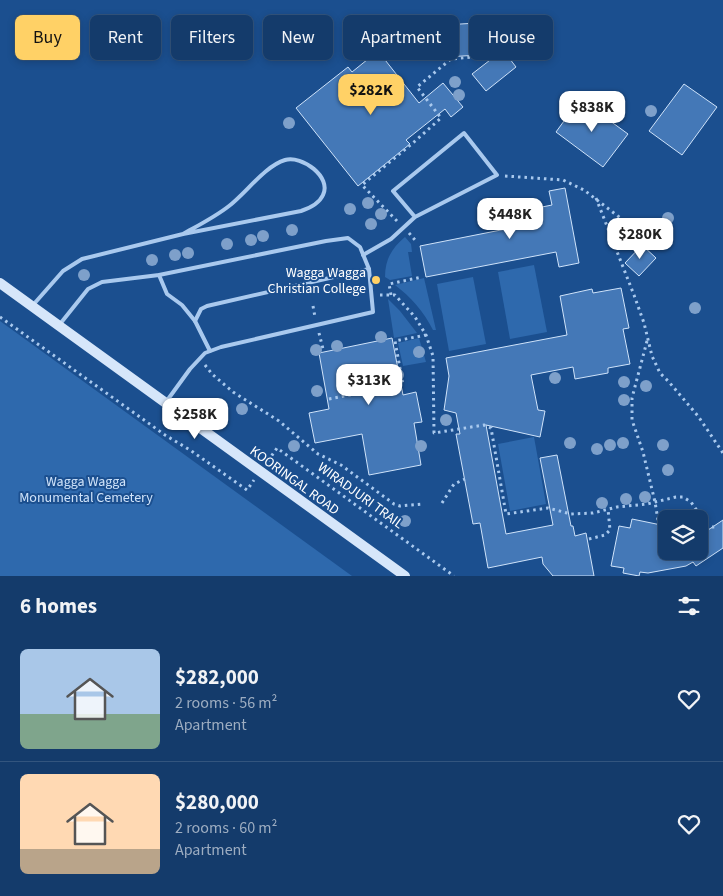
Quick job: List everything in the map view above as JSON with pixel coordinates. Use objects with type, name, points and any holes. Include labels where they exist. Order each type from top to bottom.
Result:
[{"type":"main road","name":"KOORINGAL ROAD","points":[[0,283],[405,576]]},
{"type":"lane","points":[[363,255],[390,239],[415,217],[497,176],[464,134],[393,192],[415,217]]},
{"type":"lane","points":[[32,306],[63,271],[82,259],[183,234],[302,211],[320,200],[324,194],[323,181],[308,164],[295,159],[287,159],[267,171],[228,207],[183,234]]},
{"type":"lane","points":[[59,326],[88,289],[102,282],[159,275],[348,238],[360,247],[369,269],[373,312],[221,347],[205,353],[190,369],[165,403]]},
{"type":"lane","points":[[195,321],[201,309],[207,306],[369,269]]},
{"type":"lane","points":[[159,275],[167,294],[182,305],[195,321],[210,351]]},
{"type":"path","points":[[415,240],[362,185],[441,118],[417,87],[451,59],[484,56],[488,61]]},
{"type":"path","points":[[497,176],[563,180],[596,198],[662,250]]},
{"type":"path","points":[[596,198],[634,295],[644,324],[647,340],[660,373],[670,382],[698,416],[723,453]]},
{"type":"path","points":[[391,295],[389,284],[422,277]]},
{"type":"path","points":[[372,296],[395,295],[404,302],[416,317],[426,335],[434,356],[434,433],[484,425],[491,428],[506,514],[548,508],[571,514],[593,513],[683,497],[691,502],[706,524],[717,527]]},
{"type":"path","points":[[0,317],[247,490],[260,471]]},
{"type":"path","points":[[329,399],[403,385],[395,341],[426,335]]},
{"type":"path","points":[[647,340],[632,398],[632,420],[643,452],[658,520]]},
{"type":"path","points":[[200,359],[212,374],[233,392],[279,421],[318,454],[341,465],[394,504],[400,506],[422,504]]},
{"type":"path","name":"WIRADJURI TRAIL","points":[[260,471],[276,448],[454,576]]},
{"type":"path","points":[[442,503],[454,484],[465,479]]},
{"type":"path","points":[[589,540],[604,535],[610,530],[608,509]]},
{"type":"green space","points":[[405,237],[411,244],[412,252],[408,252],[412,276],[390,280],[385,277],[388,259],[396,245]]},
{"type":"green space","points":[[534,265],[547,332],[510,339],[498,272]]},
{"type":"green space","points":[[473,277],[486,344],[449,351],[437,284]]},
{"type":"green space","points":[[424,278],[436,330],[433,330],[426,317],[412,300],[395,285]]},
{"type":"green space","points":[[388,299],[400,311],[417,333],[394,338]]},
{"type":"green space","name":"Wagga Wagga Monumental Cemetery","points":[[0,321],[352,576],[0,576]]},
{"type":"green space","points":[[419,338],[426,362],[403,366],[398,343]]},
{"type":"green space","points":[[534,437],[546,504],[510,511],[498,444]]},
{"type":"building","points":[[469,23],[469,56],[459,56],[459,24]]},
{"type":"building","points":[[367,60],[385,60],[419,103],[443,83],[463,107],[451,117],[445,109],[406,140],[410,144],[358,186],[296,108],[348,67],[352,72]]},
{"type":"building","points":[[490,60],[511,60],[516,67],[486,91],[472,74]]},
{"type":"building","points":[[684,84],[717,107],[682,155],[649,131]]},
{"type":"building","points":[[580,99],[628,134],[603,167],[556,132]]},
{"type":"building","points":[[565,188],[579,263],[559,267],[556,252],[426,277],[420,246],[506,229],[501,208],[526,204],[527,210],[552,205],[549,191]]},
{"type":"building","points":[[642,245],[656,258],[639,276],[625,263]]},
{"type":"building","points":[[621,288],[629,328],[623,329],[630,364],[608,368],[608,373],[575,379],[573,367],[531,375],[538,410],[545,411],[540,437],[486,425],[506,534],[553,525],[540,458],[557,455],[571,526],[573,526],[575,536],[586,533],[594,576],[553,576],[543,564],[542,557],[488,568],[480,523],[473,524],[456,434],[460,434],[456,413],[444,410],[449,376],[446,358],[567,335],[560,296],[592,289],[593,293]]},
{"type":"building","points":[[392,338],[403,395],[416,392],[422,422],[414,423],[421,465],[369,475],[362,434],[315,443],[309,413],[329,409],[319,353]]},
{"type":"building","points":[[632,519],[658,524],[658,560],[705,560],[696,566],[693,562],[686,566],[648,573],[640,572],[639,576],[623,573],[624,568],[611,566],[619,526],[630,528]]},
{"type":"building","points":[[723,520],[723,548],[708,558],[708,530]]},
{"type":"place","name":"Wagga Wagga Christian College","points":[[376,280]]}]
